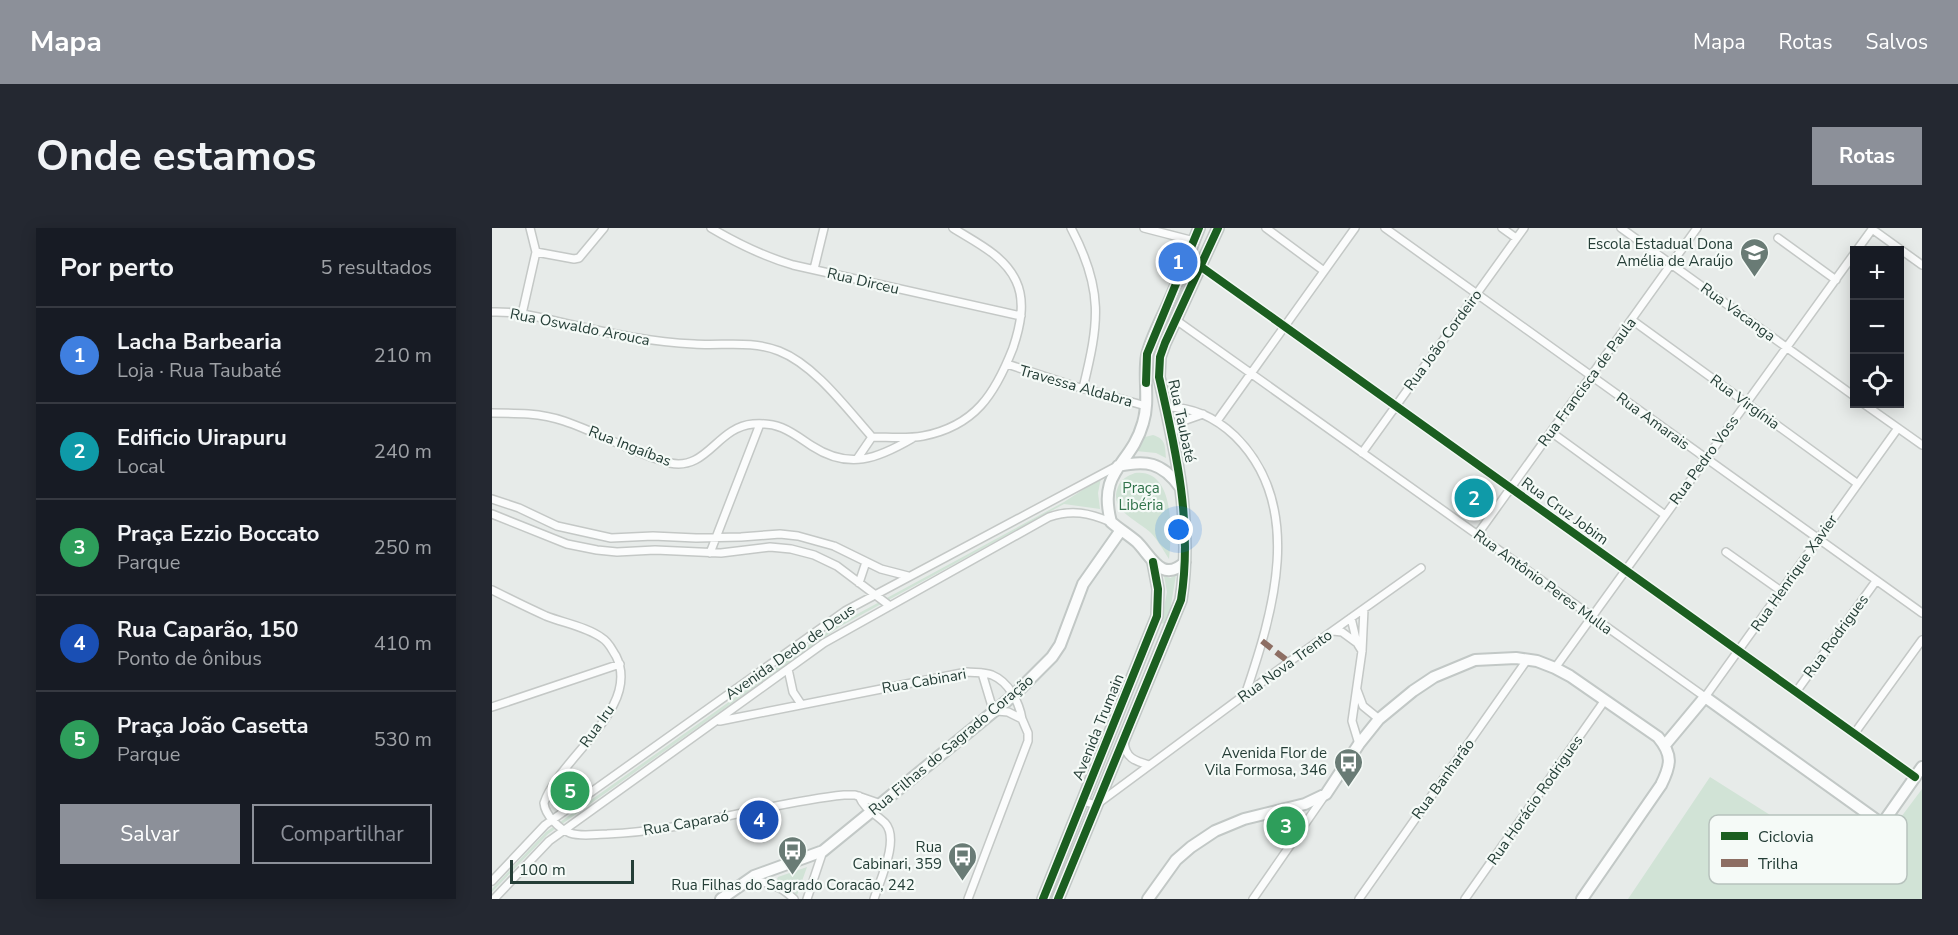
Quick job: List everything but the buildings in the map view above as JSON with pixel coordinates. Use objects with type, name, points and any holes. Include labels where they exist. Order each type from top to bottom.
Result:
[{"type":"street","points":[[522,314],[536,252],[530,228]]},
{"type":"street","points":[[536,252],[579,258],[604,228]]},
{"type":"street","name":"Rua Dirceu","points":[[711,228],[737,244],[766,257],[1021,316]]},
{"type":"street","points":[[814,269],[824,228]]},
{"type":"street","points":[[857,459],[870,439],[915,437],[959,423],[976,412],[996,387],[1006,364],[1019,332],[1021,316],[1020,296],[1015,279],[989,251],[953,228]]},
{"type":"street","points":[[1071,228],[1090,268],[1095,299],[1094,334],[1083,388]]},
{"type":"street","points":[[1144,228],[1194,241]]},
{"type":"street","name":"Rua Taubaté","points":[[1117,466],[1135,446],[1144,422],[1147,354],[1198,228]]},
{"type":"street","name":"Rua Taubaté","points":[[1181,488],[1159,377],[1159,366],[1165,343],[1218,228]]},
{"type":"street","points":[[1266,228],[1324,271]]},
{"type":"street","points":[[1217,422],[1355,228]]},
{"type":"street","name":"Rua Amarais","points":[[1385,228],[1922,614]]},
{"type":"street","points":[[1502,228],[1516,238]]},
{"type":"street","name":"Rua João Cordeiro","points":[[1362,453],[1524,228]]},
{"type":"street","name":"Rua Vacanga","points":[[1621,228],[1850,393]]},
{"type":"street","name":"Rua Francisca de Paula","points":[[1477,534],[1697,228]]},
{"type":"street","points":[[1873,228],[1922,265]]},
{"type":"street","name":"Rua Pedro Voss","points":[[1860,246],[1873,228]]},
{"type":"street","points":[[1779,238],[1836,280]]},
{"type":"street","name":"Rua Pedro Voss","points":[[1555,668],[1850,260]]},
{"type":"street","name":"Rua Cruz Jobim","points":[[1200,266],[1915,777]]},
{"type":"street","name":"Rua Oswaldo Arouca","points":[[492,312],[522,314],[642,340],[695,344],[749,344],[779,351],[804,366],[815,376],[870,439]]},
{"type":"street","name":"Rua Antônio Peres Mulla","points":[[1176,320],[1869,815]]},
{"type":"street","name":"Rua Virgínia","points":[[1632,320],[1858,484]]},
{"type":"street","name":"Travessa Aldabra","points":[[1006,364],[1146,406]]},
{"type":"street","points":[[1144,422],[1149,415],[1166,407],[1181,407],[1203,414],[1227,428],[1242,443],[1263,473],[1278,530],[1277,558],[1272,602],[1266,628],[1245,695]]},
{"type":"street","points":[[1870,408],[1922,445]]},
{"type":"street","name":"Rua Ingaíbas","points":[[492,413],[536,415],[562,420],[671,463],[684,464],[703,456],[724,435],[742,426],[760,424],[785,428],[828,455],[843,460],[874,457],[890,452],[915,437]]},
{"type":"street","points":[[1172,434],[1186,420],[1203,414]]},
{"type":"street","points":[[710,553],[760,424]]},
{"type":"street","name":"Rua Henrique Xavier","points":[[1665,745],[1705,697],[1898,428]]},
{"type":"street","points":[[1551,432],[1665,515]]},
{"type":"street","points":[[882,437],[890,452]]},
{"type":"street","points":[[870,439],[870,453],[874,457]]},
{"type":"street","points":[[1146,463],[1162,468],[1181,488],[1186,528],[1185,562],[1175,569],[1162,569],[1153,562],[1137,542],[1111,522],[1107,507],[1108,487],[1117,466],[1146,463]]},
{"type":"street","name":"Avenida Dedo de Deus","points":[[492,881],[545,825],[845,611],[1117,466]]},
{"type":"street","points":[[492,499],[519,508],[557,526],[598,536],[627,538],[653,536],[716,538],[780,534],[798,536],[834,546],[880,569],[908,576]]},
{"type":"street","name":"Avenida Dedo de Deus","points":[[494,899],[549,841],[824,643],[1049,517],[1078,511],[1111,522]]},
{"type":"street","points":[[492,514],[567,544],[597,550],[710,553],[739,552],[770,547],[791,549],[814,555],[837,566],[890,606]]},
{"type":"street","name":"Rua Filhas do Sagrado Coração","points":[[721,899],[747,880],[823,851],[1014,695],[1052,657],[1060,645],[1083,584],[1121,530]]},
{"type":"street","points":[[1726,552],[1782,591]]},
{"type":"street","points":[[859,583],[866,562]]},
{"type":"street","name":"Avenida Trumain","points":[[1043,899],[1157,616],[1158,589],[1153,562]]},
{"type":"street","name":"Avenida Trumain","points":[[1058,899],[1176,613],[1182,592],[1185,562]]},
{"type":"street","name":"Rua Nova Trento","points":[[1096,806],[1421,568]]},
{"type":"street","name":"Rua Rodrigues","points":[[1796,692],[1876,580]]},
{"type":"street","points":[[492,590],[545,615],[603,638],[620,664],[492,707]]},
{"type":"street","points":[[1359,744],[1352,721],[1362,651],[1364,609]]},
{"type":"street","points":[[1351,618],[1357,643],[1362,651]]},
{"type":"street","points":[[1333,631],[1342,632],[1357,643]]},
{"type":"street","points":[[1854,734],[1922,640]]},
{"type":"street","points":[[1253,899],[1378,719],[1413,691],[1453,668],[1485,659],[1537,661],[1570,675],[1658,737],[1665,745],[1669,765],[1661,785],[1582,899]]},
{"type":"street","name":"Rua Banharão","points":[[1359,899],[1527,660]]},
{"type":"street","name":"Rua Iru","points":[[553,820],[545,809],[546,797],[609,713],[621,682],[620,664]]},
{"type":"street","points":[[789,669],[793,692],[801,704]]},
{"type":"street","points":[[982,673],[995,712],[1008,712],[1022,719]]},
{"type":"street","name":"Rua Cabinari","points":[[715,722],[956,674],[982,673],[996,677],[1014,695]]},
{"type":"street","points":[[1357,690],[1363,706],[1378,719]]},
{"type":"street","points":[[968,899],[1026,747],[1028,733],[1020,706],[1014,695]]},
{"type":"street","name":"Rua Horácio Rodrigues","points":[[1465,899],[1605,700]]},
{"type":"street","points":[[1124,736],[1128,756],[1149,765]]},
{"type":"street","points":[[1888,815],[1922,768]]},
{"type":"street","points":[[1148,899],[1176,860],[1215,831],[1244,819],[1305,804],[1326,794]]},
{"type":"street","name":"Rua Caparaó","points":[[564,830],[579,834],[624,833],[694,823],[827,796],[859,796],[881,804]]},
{"type":"street","points":[[859,796],[863,805],[890,830],[889,851],[874,899]]},
{"type":"street","points":[[1083,801],[1096,806]]},
{"type":"street","points":[[553,820],[564,830]]},
{"type":"street","points":[[807,899],[823,851]]},
{"type":"street","points":[[747,880],[771,884],[794,899]]},
{"type":"green space","name":"Praça Libéria","points":[[1153,435],[1163,441],[1166,458],[1156,453],[1136,451],[1145,437]]},
{"type":"green space","name":"Praça Libéria","points":[[1135,473],[1148,474],[1158,481],[1164,491],[1170,519],[1169,559],[1153,535],[1125,514],[1117,502],[1119,484]]},
{"type":"green space","points":[[1101,478],[1098,493],[1100,509],[1064,504],[839,627],[548,834],[492,892],[492,889],[546,832],[837,625],[1064,502]]},
{"type":"green space","points":[[1176,575],[1170,611],[1165,624],[1161,623],[1167,592],[1164,576],[1170,578]]},
{"type":"green space","points":[[1710,777],[1770,815],[1709,815],[1709,884],[1907,884],[1907,815],[1903,815],[1922,789],[1922,899],[1628,899]]},
{"type":"green space","points":[[807,867],[797,895],[777,879],[778,877]]},
{"type":"marked path","points":[[1262,641],[1289,662]]},
{"type":"cycle path","points":[[1146,383],[1147,354],[1199,228]]},
{"type":"cycle path","points":[[1058,899],[1181,600],[1184,572],[1184,516],[1177,460],[1159,377],[1160,357],[1218,228]]},
{"type":"cycle path","points":[[1200,266],[1915,777]]},
{"type":"cycle path","points":[[1043,899],[1157,616],[1158,589],[1153,562]]},
{"type":"place","name":"Lacha Barbearia","points":[[1178,262]]},
{"type":"place","name":"Escola Estadual Dona Amélia de Araújo","points":[[1754,278]]},
{"type":"place","name":"Edificio Uirapuru","points":[[1474,498]]},
{"type":"place","name":"Avenida Flor de Vila Formosa, 346","points":[[1348,788]]},
{"type":"place","name":"Praça João Casetta","points":[[570,791]]},
{"type":"place","name":"Rua Caparão, 150","points":[[759,820]]},
{"type":"place","name":"Praça Ezzio Boccato","points":[[1286,826]]},
{"type":"place","name":"Rua Filhas do Sagrado Coracão, 242","points":[[793,876]]},
{"type":"place","name":"Rua Cabinari, 359","points":[[963,882]]}]
